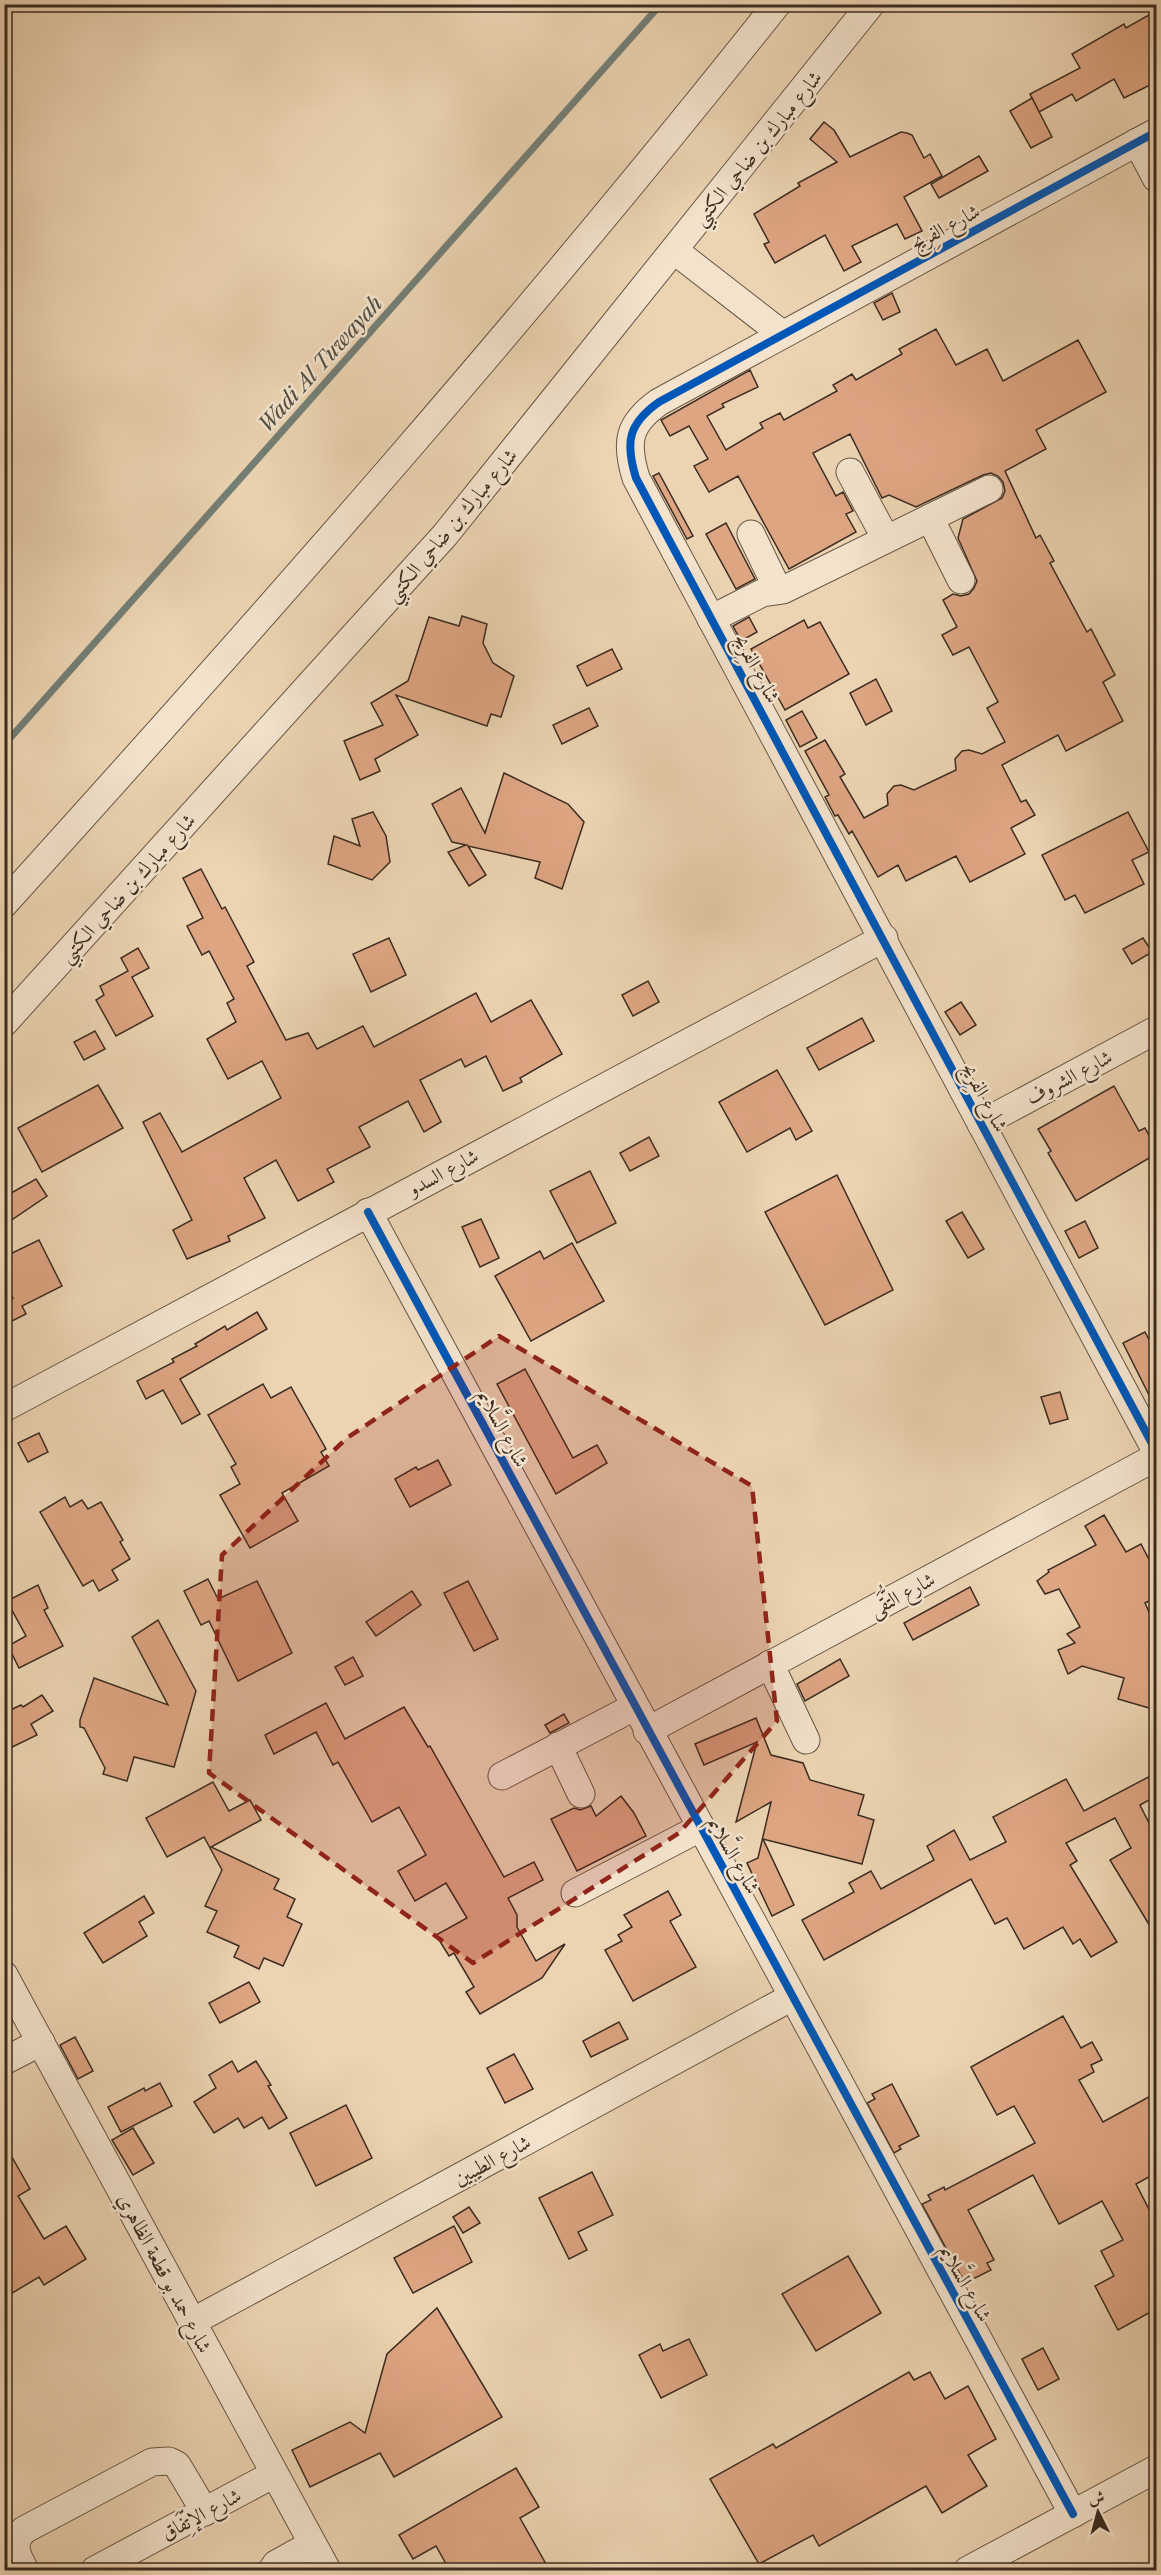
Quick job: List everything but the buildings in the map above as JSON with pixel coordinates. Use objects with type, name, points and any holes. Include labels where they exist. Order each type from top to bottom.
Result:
[{"type":"street","points":[[4,904],[323,547],[563,267],[777,4]]},
{"type":"street","name":"شارع مبارك بن ضاحي الكتبي","points":[[4,1023],[446,535],[871,4]]},
{"type":"street","points":[[1147,137],[1156,178]]},
{"type":"street","name":"شارع الفِريج","points":[[1147,137],[659,402],[642,414],[632,431],[630,447],[636,478],[884,938],[1156,1451]]},
{"type":"street","points":[[675,251],[782,334]]},
{"type":"street","points":[[850,472],[886,540]]},
{"type":"street","points":[[711,619],[762,592],[778,591],[989,489]]},
{"type":"street","points":[[930,518],[961,580]]},
{"type":"street","points":[[751,534],[778,591]]},
{"type":"street","name":"شارع السدو","points":[[4,1408],[884,938]]},
{"type":"street","name":"شارع الشروف","points":[[981,1124],[1156,1030]]},
{"type":"street","name":"شارع السَّلايم","points":[[368,1212],[646,1731],[1073,2514]]},
{"type":"street","name":"شارع التُّقَى","points":[[646,1731],[1156,1457]]},
{"type":"street","points":[[770,1664],[806,1740]]},
{"type":"street","points":[[502,1776],[634,1707]]},
{"type":"street","points":[[558,1746],[581,1794]]},
{"type":"street","name":"شارع السَّلايم","points":[[575,1893],[700,1828]]},
{"type":"street","name":"شارع حمد بو قطعة الظاهري","points":[[4,1975],[327,2571]]},
{"type":"street","name":"شارع الطيبين","points":[[192,2322],[792,1997]]},
{"type":"street","points":[[4,2061],[41,2042]]},
{"type":"street","points":[[25,2571],[15,2551],[18,2535],[152,2462],[169,2461],[177,2466],[205,2512]]},
{"type":"street","points":[[968,2571],[1156,2469]]},
{"type":"street","name":"شارع الإتِّفَاق","points":[[95,2571],[125,2563],[205,2512],[274,2474]]},
{"type":"street","points":[[272,2571],[276,2564],[312,2544]]},
{"type":"highlighted area","points":[[499,1336],[752,1486],[777,1721],[679,1833],[473,1963],[209,1773],[222,1555],[347,1438]]},
{"type":"waterway","name":"Wadi Al Tuwayah","points":[[4,745],[661,4]]},
{"type":"cycle path","points":[[1156,132],[659,402],[635,426],[630,444],[636,478],[1156,1451]]},
{"type":"cycle path","points":[[368,1212],[1073,2514]]}]
